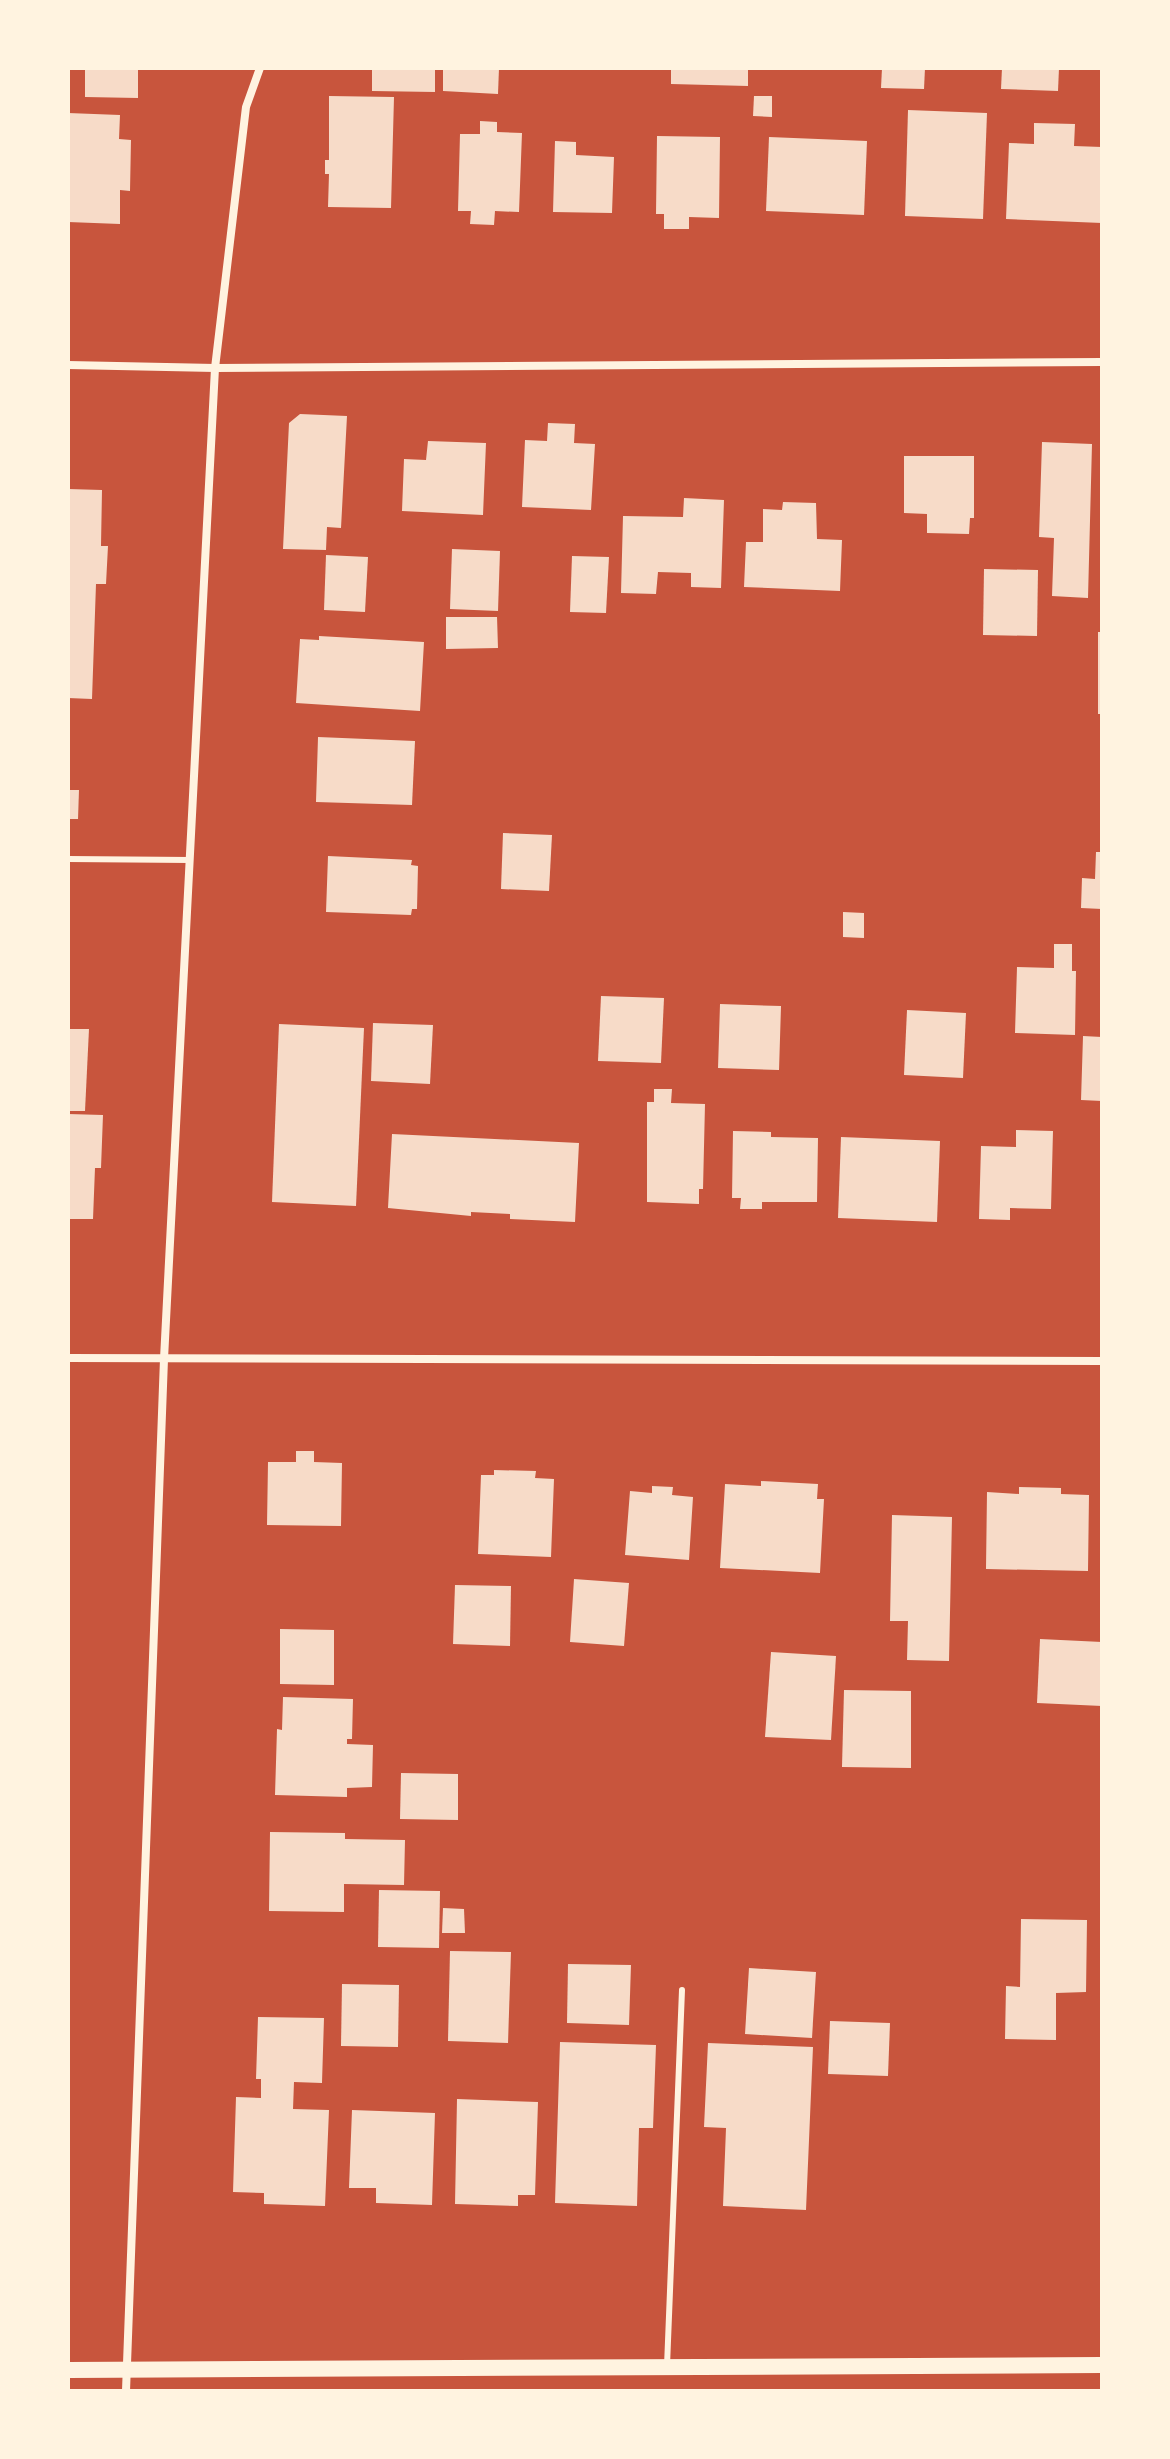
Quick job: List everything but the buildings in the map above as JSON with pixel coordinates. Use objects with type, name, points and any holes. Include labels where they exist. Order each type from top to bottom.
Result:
[{"type":"main road","points":[[68,2370],[1102,2365]]},
{"type":"street","points":[[126,2391],[164,1359],[215,368],[246,107],[260,68]]},
{"type":"street","points":[[68,365],[215,368],[1102,362]]},
{"type":"street","points":[[68,1358],[1102,1361]]},
{"type":"lane","points":[[68,859],[190,860]]},
{"type":"lane","points":[[667,2367],[682,1990]]}]
